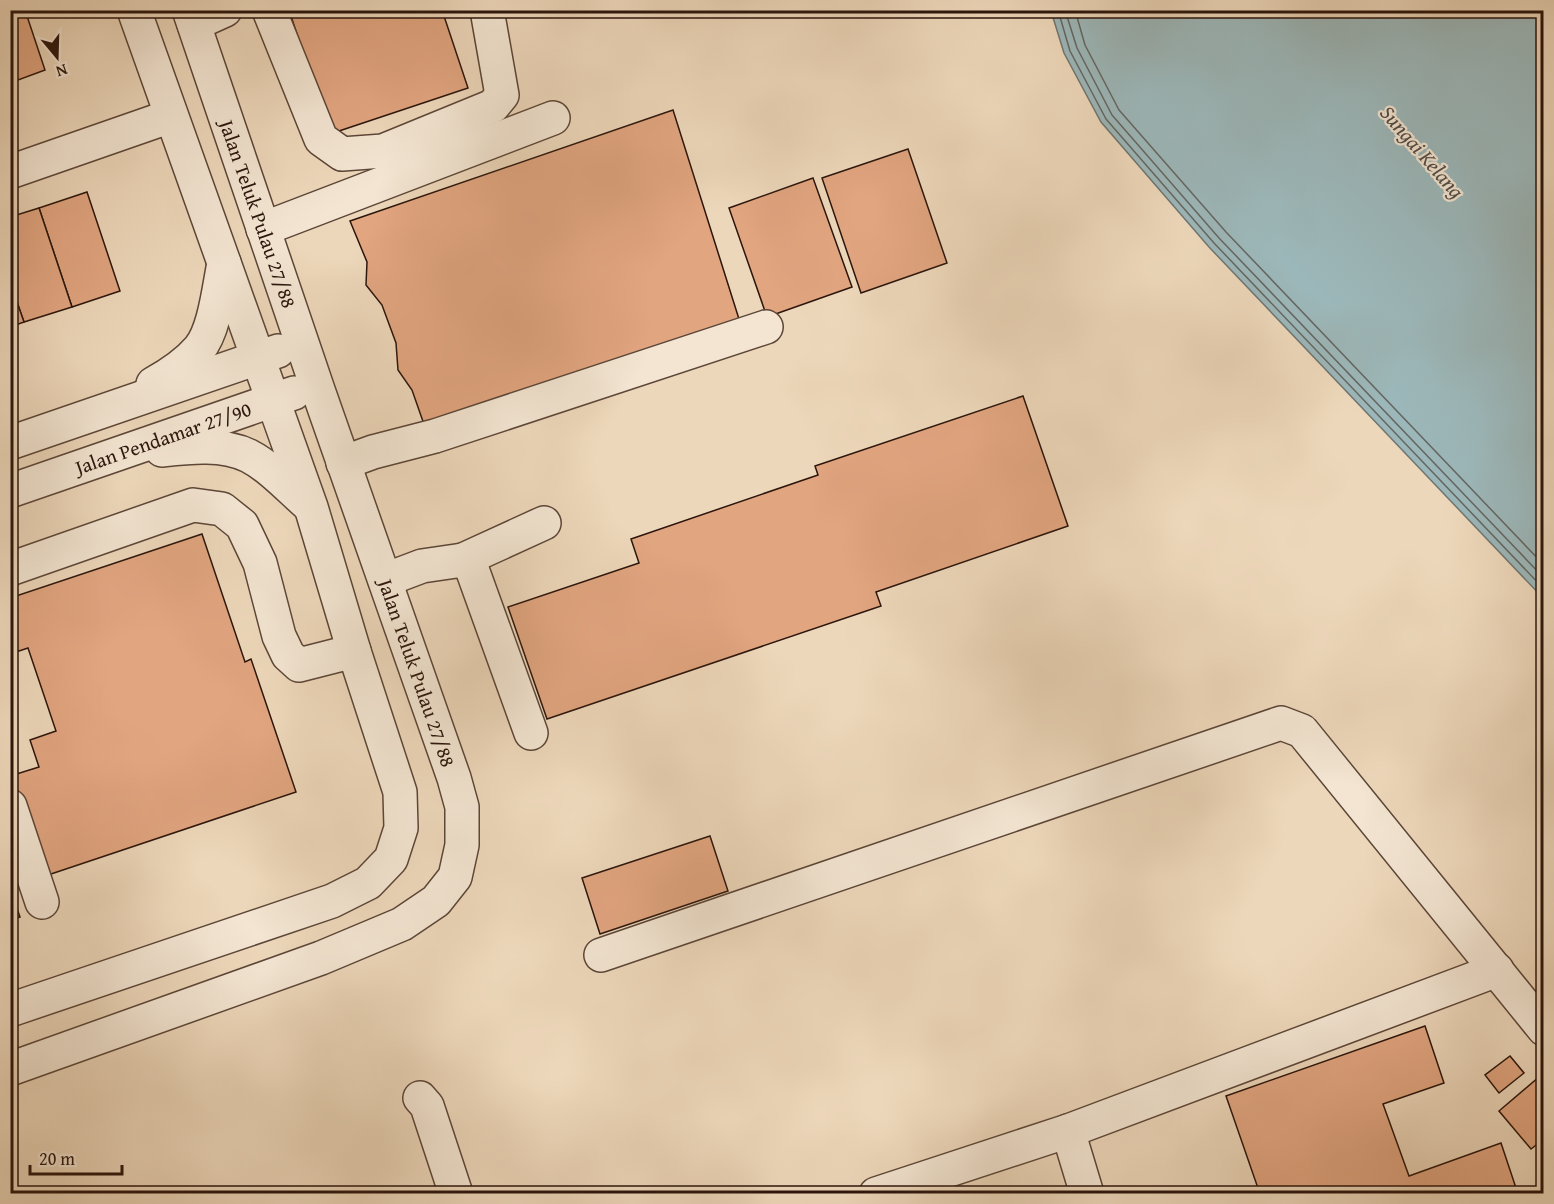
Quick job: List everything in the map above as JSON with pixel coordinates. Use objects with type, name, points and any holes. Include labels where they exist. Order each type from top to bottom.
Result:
[{"type":"street","points":[[10,1010],[332,901],[368,883],[391,859],[401,828],[400,792],[354,651],[311,507],[134,10]]},
{"type":"street","points":[[191,17],[225,10]]},
{"type":"street","points":[[269,10],[321,140],[342,154],[383,150],[493,106],[502,95],[487,10]]},
{"type":"street","name":"Jalan Teluk Pulau 27/88","points":[[10,1069],[321,958],[402,924],[436,901],[455,877],[462,845],[462,807],[191,17]]},
{"type":"street","points":[[10,172],[171,116]]},
{"type":"street","points":[[263,229],[553,117]]},
{"type":"street","points":[[99,413],[159,381],[200,348],[212,319],[224,263]]},
{"type":"street","points":[[343,463],[373,452],[435,436],[766,327]]},
{"type":"street","points":[[10,443],[301,343]]},
{"type":"street","name":"Jalan Pendamar 27/90","points":[[10,491],[316,385]]},
{"type":"street","points":[[120,454],[189,447],[220,448],[248,456],[311,507]]},
{"type":"street","points":[[10,569],[193,505],[222,509],[242,525],[260,563],[279,636],[288,655],[299,665],[354,651]]},
{"type":"street","points":[[385,580],[422,566],[463,560],[544,523]]},
{"type":"street","points":[[463,560],[472,569],[531,733]]},
{"type":"street","points":[[601,955],[1281,723],[1302,731],[1544,1029]]},
{"type":"street","points":[[10,806],[42,902]]},
{"type":"street","points":[[876,1194],[1068,1131],[1497,970]]},
{"type":"street","points":[[420,1098],[427,1106],[456,1194]]},
{"type":"street","points":[[1068,1131],[1087,1194]]},
{"type":"water","name":"Sungai Kelang","points":[[1051,11],[1537,11],[1544,20],[1543,598],[1209,247],[1101,122],[1064,53]]},
{"type":"building","points":[[10,10],[25,10],[45,70],[10,83]]},
{"type":"building","points":[[289,10],[442,10],[468,88],[330,134]]},
{"type":"building","points":[[673,110],[739,319],[426,430],[412,390],[398,370],[396,343],[382,305],[366,285],[367,262],[350,221]]},
{"type":"building","points":[[908,149],[947,263],[861,293],[822,178]]},
{"type":"building","points":[[813,178],[852,287],[767,317],[729,208]]},
{"type":"building","points":[[87,192],[120,291],[72,307],[39,208]]},
{"type":"building","points":[[39,208],[72,307],[24,322],[10,282],[10,217]]},
{"type":"building","points":[[10,282],[24,322],[10,327]]},
{"type":"building","points":[[1023,396],[1068,526],[876,592],[881,606],[547,719],[508,607],[639,563],[631,539],[818,475],[815,466]]},
{"type":"building","points":[[202,534],[245,662],[251,659],[296,792],[39,878],[10,793],[10,776],[39,767],[30,740],[56,731],[28,648],[10,654],[10,598]]},
{"type":"building","points":[[710,836],[728,891],[600,934],[582,878]]},
{"type":"building","points":[[10,889],[20,917],[10,920]]},
{"type":"building","points":[[1425,1026],[1444,1083],[1383,1104],[1409,1176],[1501,1143],[1518,1194],[1260,1194],[1226,1096]]},
{"type":"building","points":[[1510,1056],[1524,1073],[1499,1093],[1485,1075]]},
{"type":"building","points":[[1539,1077],[1544,1082],[1544,1139],[1531,1149],[1499,1111]]}]
